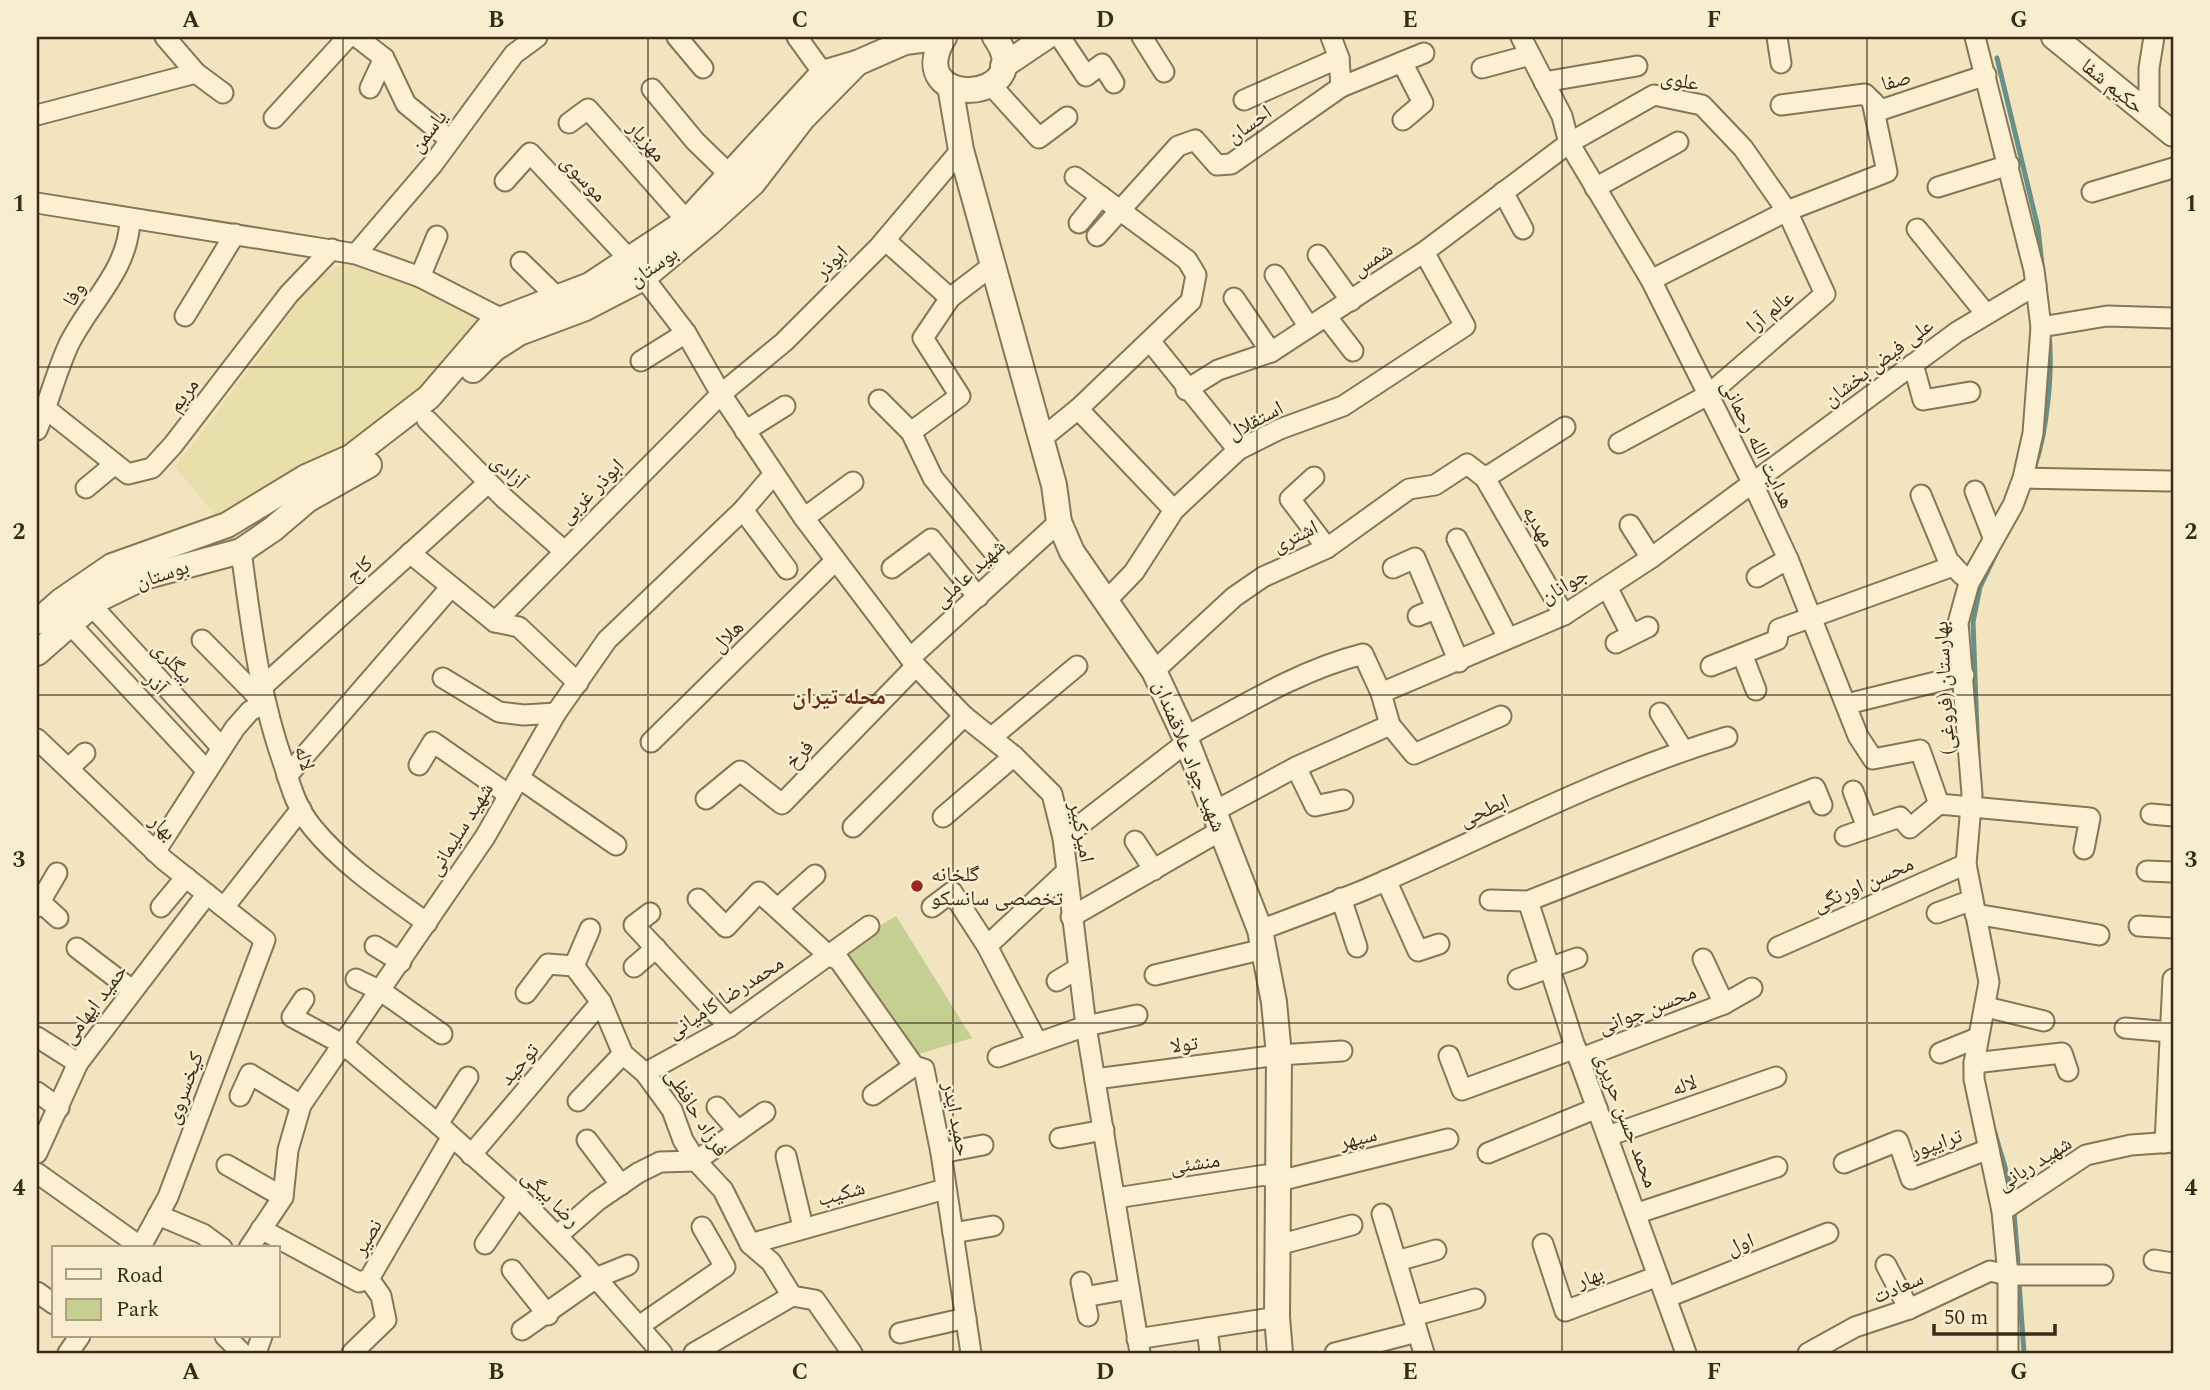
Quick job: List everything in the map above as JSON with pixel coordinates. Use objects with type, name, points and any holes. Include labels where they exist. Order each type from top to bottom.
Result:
[{"type":"street","points":[[165,37],[196,73],[223,93]]},
{"type":"street","points":[[274,118],[348,37]]},
{"type":"street","name":"یاسمن","points":[[356,254],[450,140],[514,54],[537,37]]},
{"type":"street","points":[[677,37],[703,68]]},
{"type":"street","points":[[797,37],[823,73],[858,63],[905,42],[944,37]]},
{"type":"street","name":"شهید جواد علاقمندان","points":[[944,37],[939,46],[961,150],[1054,485],[1059,522],[1072,552],[1154,671],[1186,739],[1262,940],[1274,1002],[1279,1055],[1276,1317],[1280,1353]]},
{"type":"street","points":[[905,42],[960,91],[1030,37]]},
{"type":"street","points":[[961,150],[994,64],[1046,37]]},
{"type":"street","points":[[1060,37],[1086,76],[1102,64],[1114,82]]},
{"type":"street","points":[[1142,37],[1164,72]]},
{"type":"street","points":[[1331,37],[1339,58],[1341,87],[1424,53]]},
{"type":"street","name":"هدایت الله رحمانی","points":[[1521,37],[1562,116],[1569,143],[1651,280],[1753,484],[1788,559],[1858,736],[1873,759],[1920,750],[1939,804]]},
{"type":"street","points":[[1777,37],[1782,63]]},
{"type":"street","name":"بهارستان (فروغی)","points":[[1975,37],[2009,165],[2046,326],[2030,479],[1993,537],[1969,583],[1958,623],[1976,809],[1966,864],[1978,911],[1989,982],[1990,1008],[1977,1038],[1989,1149],[2002,1211],[2008,1275],[2008,1353]]},
{"type":"street","name":"حکیم شفا","points":[[2053,37],[2173,134]]},
{"type":"street","points":[[2149,115],[2149,68],[2154,37]]},
{"type":"street","points":[[372,44],[406,104],[450,140]]},
{"type":"street","points":[[370,88],[372,44]]},
{"type":"street","points":[[1482,68],[1530,55]]},
{"type":"street","points":[[1244,100],[1339,58]]},
{"type":"street","points":[[1402,62],[1423,103],[1403,120]]},
{"type":"street","name":"بوستان","points":[[37,653],[92,606],[144,577],[241,551],[273,529],[307,500],[373,462],[427,420],[494,349],[519,333],[583,309],[637,269],[709,223],[753,183],[803,118],[858,63]]},
{"type":"street","points":[[994,64],[1038,138],[1067,117]]},
{"type":"street","points":[[1544,82],[1637,66]]},
{"type":"street","points":[[37,116],[196,73]]},
{"type":"street","name":"بوستان","points":[[37,622],[61,601],[112,566],[227,525],[306,477],[351,457],[429,397],[489,327],[502,319],[637,269],[651,243],[687,221],[823,73]]},
{"type":"street","name":"صفا","points":[[1781,105],[1865,94],[1881,110],[1986,75]]},
{"type":"street","name":"احسان","points":[[1121,210],[1178,146],[1195,140],[1217,165],[1231,164],[1341,87]]},
{"type":"street","points":[[652,89],[695,141],[730,175]]},
{"type":"street","name":"علوی","points":[[1569,143],[1654,95],[1702,105],[1743,148],[1787,211]]},
{"type":"street","points":[[1651,280],[1787,211],[1887,172],[1872,101]]},
{"type":"street","name":"مهزیار","points":[[569,123],[588,109],[687,221]]},
{"type":"street","points":[[1595,188],[1678,142]]},
{"type":"street","name":"شمس","points":[[1186,390],[1218,370],[1271,352],[1424,252],[1569,143]]},
{"type":"street","name":"ابوذر","points":[[721,394],[784,342],[885,240],[961,150]]},
{"type":"street","name":"موسوی","points":[[505,181],[530,153],[637,269]]},
{"type":"street","points":[[1938,187],[2009,165]]},
{"type":"street","points":[[2092,192],[2173,168]]},
{"type":"street","points":[[1041,439],[1078,409],[1191,301],[1196,275],[1187,260],[1075,177]]},
{"type":"street","points":[[1503,192],[1523,229]]},
{"type":"street","points":[[1079,223],[1101,196]]},
{"type":"street","points":[[37,203],[130,220],[356,254],[420,277],[502,319]]},
{"type":"street","points":[[1097,236],[1121,210]]},
{"type":"street","name":"عالم آرا","points":[[1708,395],[1825,294],[1787,211]]},
{"type":"street","name":"وفا","points":[[37,430],[69,345],[122,262],[129,243],[130,220]]},
{"type":"street","points":[[1917,229],[1986,314]]},
{"type":"street","points":[[185,316],[235,234]]},
{"type":"street","points":[[420,277],[437,236]]},
{"type":"street","points":[[885,240],[950,298]]},
{"type":"street","name":"مریم","points":[[46,408],[128,474],[152,468],[173,446],[289,294],[332,249]]},
{"type":"street","name":"استقلال","points":[[1106,601],[1134,572],[1174,510],[1238,450],[1280,429],[1343,406],[1465,326],[1424,252]]},
{"type":"street","points":[[1318,255],[1350,301]]},
{"type":"street","points":[[521,262],[558,298]]},
{"type":"street","points":[[911,432],[960,396],[923,338],[950,298],[993,265]]},
{"type":"street","name":"امیرکبیر","points":[[637,269],[686,333],[721,394],[834,562],[913,662],[964,716],[1014,756],[1052,794],[1063,838],[1077,969],[1139,1346]]},
{"type":"street","points":[[1275,275],[1309,327]]},
{"type":"street","name":"علی فیض بخشان","points":[[1753,484],[1913,364],[1986,314],[2036,285]]},
{"type":"street","points":[[1234,298],[1271,352]]},
{"type":"street","points":[[1326,316],[1353,351]]},
{"type":"street","points":[[2046,326],[2107,316],[2173,318]]},
{"type":"street","points":[[640,361],[686,333]]},
{"type":"street","points":[[1150,341],[1186,390],[1238,450]]},
{"type":"street","points":[[1913,364],[1923,400],[1970,392]]},
{"type":"street","name":"ابوذر غربی","points":[[495,622],[563,550],[721,394]]},
{"type":"street","points":[[1619,443],[1708,395]]},
{"type":"street","points":[[879,400],[911,432],[933,478],[1007,568]]},
{"type":"street","points":[[745,430],[785,406]]},
{"type":"street","points":[[1078,409],[1174,510]]},
{"type":"street","name":"آزادی","points":[[427,420],[488,483],[563,550]]},
{"type":"street","points":[[1485,478],[1565,427]]},
{"type":"street","points":[[86,488],[115,464]]},
{"type":"street","name":"مهدیه","points":[[1467,464],[1485,478],[1564,615]]},
{"type":"street","name":"اشتری","points":[[1154,671],[1253,584],[1327,548],[1409,489],[1434,485],[1467,464]]},
{"type":"street","name":"شهید سلیمانی","points":[[250,1246],[283,1197],[288,1150],[301,1105],[427,923],[509,796],[556,713],[607,639],[743,510],[774,474]]},
{"type":"street","points":[[1314,477],[1290,499],[1327,548]]},
{"type":"street","points":[[2030,479],[2169,481]]},
{"type":"street","points":[[804,518],[853,482]]},
{"type":"street","name":"کاج","points":[[155,852],[222,748],[262,696],[488,483]]},
{"type":"street","name":"جوانان","points":[[1381,693],[1564,615],[1651,558],[1753,484]]},
{"type":"street","points":[[1975,491],[1993,537]]},
{"type":"street","points":[[1922,495],[1954,566],[1969,583]]},
{"type":"street","points":[[743,510],[787,569]]},
{"type":"street","name":"شهید عاملی","points":[[913,662],[1007,568],[1059,522]]},
{"type":"street","points":[[1629,525],[1651,558]]},
{"type":"street","points":[[892,568],[931,540],[978,597]]},
{"type":"street","points":[[1457,540],[1508,638]]},
{"type":"street","name":"لاله","points":[[241,551],[262,696],[300,809],[311,826],[339,857],[427,923]]},
{"type":"street","points":[[410,554],[495,622],[519,627],[578,682]]},
{"type":"street","points":[[1393,568],[1415,558],[1426,613],[1459,662]]},
{"type":"street","points":[[1757,577],[1788,559]]},
{"type":"street","name":"هلال","points":[[651,742],[834,562]]},
{"type":"street","points":[[1711,666],[1777,639],[1779,629],[1954,566]]},
{"type":"street","points":[[1607,587],[1632,635]]},
{"type":"street","points":[[287,776],[450,588]]},
{"type":"street","name":"بیگلری","points":[[92,606],[222,748]]},
{"type":"street","name":"آذر","points":[[71,625],[207,771]]},
{"type":"street","points":[[202,640],[262,696]]},
{"type":"street","points":[[1063,838],[1186,739],[1263,694],[1338,661],[1363,654],[1381,693],[1390,725],[1413,754],[1501,716]]},
{"type":"street","points":[[1742,654],[1756,690]]},
{"type":"street","name":"فرخ","points":[[706,799],[740,771],[782,804],[913,662]]},
{"type":"street","points":[[992,737],[1077,666]]},
{"type":"street","points":[[1847,704],[1964,675]]},
{"type":"street","points":[[443,678],[499,712],[524,715],[556,713]]},
{"type":"street","points":[[1660,713],[1683,750]]},
{"type":"street","points":[[853,827],[964,716]]},
{"type":"street","points":[[1071,917],[1154,870],[1216,821],[1296,767],[1390,725]]},
{"type":"street","name":"ابطحی","points":[[1155,975],[1262,940],[1341,898],[1683,750],[1727,737]]},
{"type":"street","name":"بهار","points":[[37,738],[155,852],[265,940]]},
{"type":"street","points":[[419,765],[433,743],[509,796]]},
{"type":"street","points":[[69,768],[85,753]]},
{"type":"street","points":[[943,817],[1014,756]]},
{"type":"street","points":[[1296,767],[1315,806],[1343,800]]},
{"type":"street","points":[[519,778],[616,845]]},
{"type":"street","points":[[1490,900],[1528,901],[1815,788],[1822,805]]},
{"type":"street","points":[[1853,791],[1867,827]]},
{"type":"street","points":[[1845,835],[1900,817],[1910,828],[1939,804],[2090,818],[2084,849]]},
{"type":"street","points":[[225,906],[300,809]]},
{"type":"street","points":[[2151,814],[2173,816]]},
{"type":"street","points":[[1136,841],[1154,870]]},
{"type":"street","name":"محسن اورنگی","points":[[1778,947],[1966,864]]},
{"type":"street","points":[[2147,871],[2173,872]]},
{"type":"street","points":[[987,946],[1067,872]]},
{"type":"street","points":[[57,873],[38,902],[58,918]]},
{"type":"street","points":[[698,898],[726,926],[759,892],[778,908],[815,875]]},
{"type":"street","points":[[161,906],[186,877]]},
{"type":"street","points":[[1386,880],[1418,951],[1439,944]]},
{"type":"street","points":[[932,907],[952,892],[987,946],[1037,1042]]},
{"type":"street","name":"حمید ایهامی","points":[[37,1153],[78,1063],[207,894]]},
{"type":"street","points":[[1341,898],[1357,947]]},
{"type":"street","name":"محمد حسن حریری","points":[[1528,901],[1578,1054],[1638,1213],[1686,1353]]},
{"type":"street","name":"حمید ایدر","points":[[778,908],[828,955],[839,960],[914,1066],[924,1069],[942,1153],[945,1189],[971,1353]]},
{"type":"street","points":[[1937,912],[1978,911],[2099,935]]},
{"type":"street","points":[[642,919],[656,948],[729,1027]]},
{"type":"street","name":"محمدرضا کامیانی","points":[[645,1073],[729,1027],[869,926]]},
{"type":"street","points":[[2140,926],[2173,928]]},
{"type":"street","points":[[526,993],[548,964],[574,966],[590,929]]},
{"type":"street","name":"کیخسروی","points":[[141,1246],[168,1197],[265,940]]},
{"type":"street","points":[[376,946],[401,962]]},
{"type":"street","points":[[77,948],[132,990]]},
{"type":"street","points":[[634,967],[656,948]]},
{"type":"street","points":[[1518,979],[1577,958]]},
{"type":"street","name":"محسن جوانی","points":[[1449,1056],[1462,1090],[1724,1004],[1703,959]]},
{"type":"street","name":"فرزاد حافظی","points":[[574,966],[601,1002],[623,1054],[645,1073],[673,1110],[683,1140],[696,1161],[723,1190],[750,1244],[771,1262],[792,1296]]},
{"type":"street","points":[[1057,981],[1077,969]]},
{"type":"street","points":[[356,979],[381,991],[442,1034]]},
{"type":"street","points":[[2169,1142],[2173,979]]},
{"type":"street","points":[[1724,1004],[1752,988]]},
{"type":"street","name":"رضا بیگی","points":[[304,999],[292,1017],[344,1045],[518,1196],[662,1353]]},
{"type":"street","name":"توحید","points":[[471,1155],[601,1002]]},
{"type":"street","points":[[1990,1008],[2044,1021]]},
{"type":"street","points":[[998,1057],[1086,1026],[1137,1015]]},
{"type":"street","points":[[2125,1028],[2170,1032]]},
{"type":"street","points":[[37,1037],[78,1063]]},
{"type":"street","points":[[1940,1053],[1977,1038]]},
{"type":"street","name":"تولا","points":[[1095,1079],[1279,1055],[1342,1051]]},
{"type":"street","points":[[1980,1062],[2062,1053],[2068,1071]]},
{"type":"street","points":[[578,1101],[623,1054]]},
{"type":"street","points":[[873,1095],[914,1066]]},
{"type":"street","points":[[240,1096],[250,1074],[301,1105]]},
{"type":"street","points":[[445,1131],[468,1077]]},
{"type":"street","name":"لاله","points":[[1608,1136],[1776,1077]]},
{"type":"street","points":[[37,1092],[59,1108]]},
{"type":"street","points":[[716,1107],[738,1131]]},
{"type":"street","points":[[1488,1153],[1597,1108]]},
{"type":"street","points":[[556,1236],[621,1185],[660,1162],[696,1161],[765,1112]]},
{"type":"street","points":[[1060,1138],[1104,1130]]},
{"type":"street","name":"نصیر","points":[[352,1353],[386,1320],[381,1296],[369,1279],[445,1131]]},
{"type":"street","name":"سپهر","points":[[1279,1181],[1448,1139]]},
{"type":"street","points":[[587,1140],[621,1185]]},
{"type":"street","name":"ترایپور","points":[[1844,1163],[1898,1141],[1911,1180],[1989,1149]]},
{"type":"street","name":"شهید ربانی","points":[[2002,1211],[2086,1155],[2131,1145],[2169,1142]]},
{"type":"street","points":[[942,1153],[983,1145]]},
{"type":"street","points":[[786,1156],[803,1227]]},
{"type":"street","points":[[227,1165],[283,1197]]},
{"type":"street","points":[[1638,1213],[1777,1167]]},
{"type":"street","points":[[37,1173],[137,1246]]},
{"type":"street","name":"منشئی","points":[[1116,1198],[1265,1175],[1279,1181]]},
{"type":"street","name":"شکیب","points":[[750,1244],[945,1189]]},
{"type":"street","points":[[485,1244],[518,1196]]},
{"type":"street","points":[[1382,1214],[1424,1353]]},
{"type":"street","points":[[158,1215],[203,1234],[219,1246]]},
{"type":"street","points":[[1278,1245],[1352,1225]]},
{"type":"street","points":[[953,1233],[993,1226]]},
{"type":"street","points":[[639,1326],[725,1267],[702,1227]]},
{"type":"street","points":[[261,1229],[359,1282],[369,1279]]},
{"type":"street","name":"اول","points":[[1668,1297],[1828,1233]]},
{"type":"street","name":"بهار","points":[[1542,1244],[1565,1311],[1658,1276]]},
{"type":"street","points":[[1397,1261],[1436,1250]]},
{"type":"street","points":[[522,1330],[548,1315],[596,1278],[628,1265]]},
{"type":"street","points":[[1886,1265],[1909,1309]]},
{"type":"street","points":[[512,1270],[548,1315]]},
{"type":"street","name":"سعادت","points":[[1808,1353],[1855,1327],[1909,1309],[1990,1271],[2008,1275],[2103,1275]]},
{"type":"street","points":[[1085,1298],[1129,1289]]},
{"type":"street","points":[[37,1292],[52,1303]]},
{"type":"street","points":[[694,1353],[792,1296],[815,1300],[852,1353]]},
{"type":"street","points":[[1335,1353],[1475,1299]]},
{"type":"street","points":[[1139,1346],[1207,1328],[1276,1317]]},
{"type":"street","points":[[900,1333],[965,1318]]},
{"type":"street","points":[[1207,1328],[1210,1353]]},
{"type":"street","points":[[68,1353],[79,1338]]},
{"type":"street","points":[[227,1338],[242,1353]]},
{"type":"shaded area","points":[[349,261],[420,286],[483,320],[417,399],[352,448],[220,520],[175,467],[313,280]]},
{"type":"green space","points":[[896,916],[972,1038],[915,1055],[839,951]]},
{"type":"waterway","points":[[1997,58],[2038,228],[2042,265]]},
{"type":"waterway","points":[[2035,466],[2048,401],[2049,334]]},
{"type":"waterway","points":[[1978,758],[1973,622],[1980,587],[1997,552]]},
{"type":"waterway","points":[[1994,1130],[2013,1194]]},
{"type":"waterway","points":[[2014,1213],[2018,1262]]},
{"type":"waterway","points":[[2019,1282],[2024,1353]]},
{"type":"place","name":"گلخانه تخصصی سانسکو","points":[[917,886]]},
{"type":"district","name":"محله تیران","points":[[839,696]]}]
